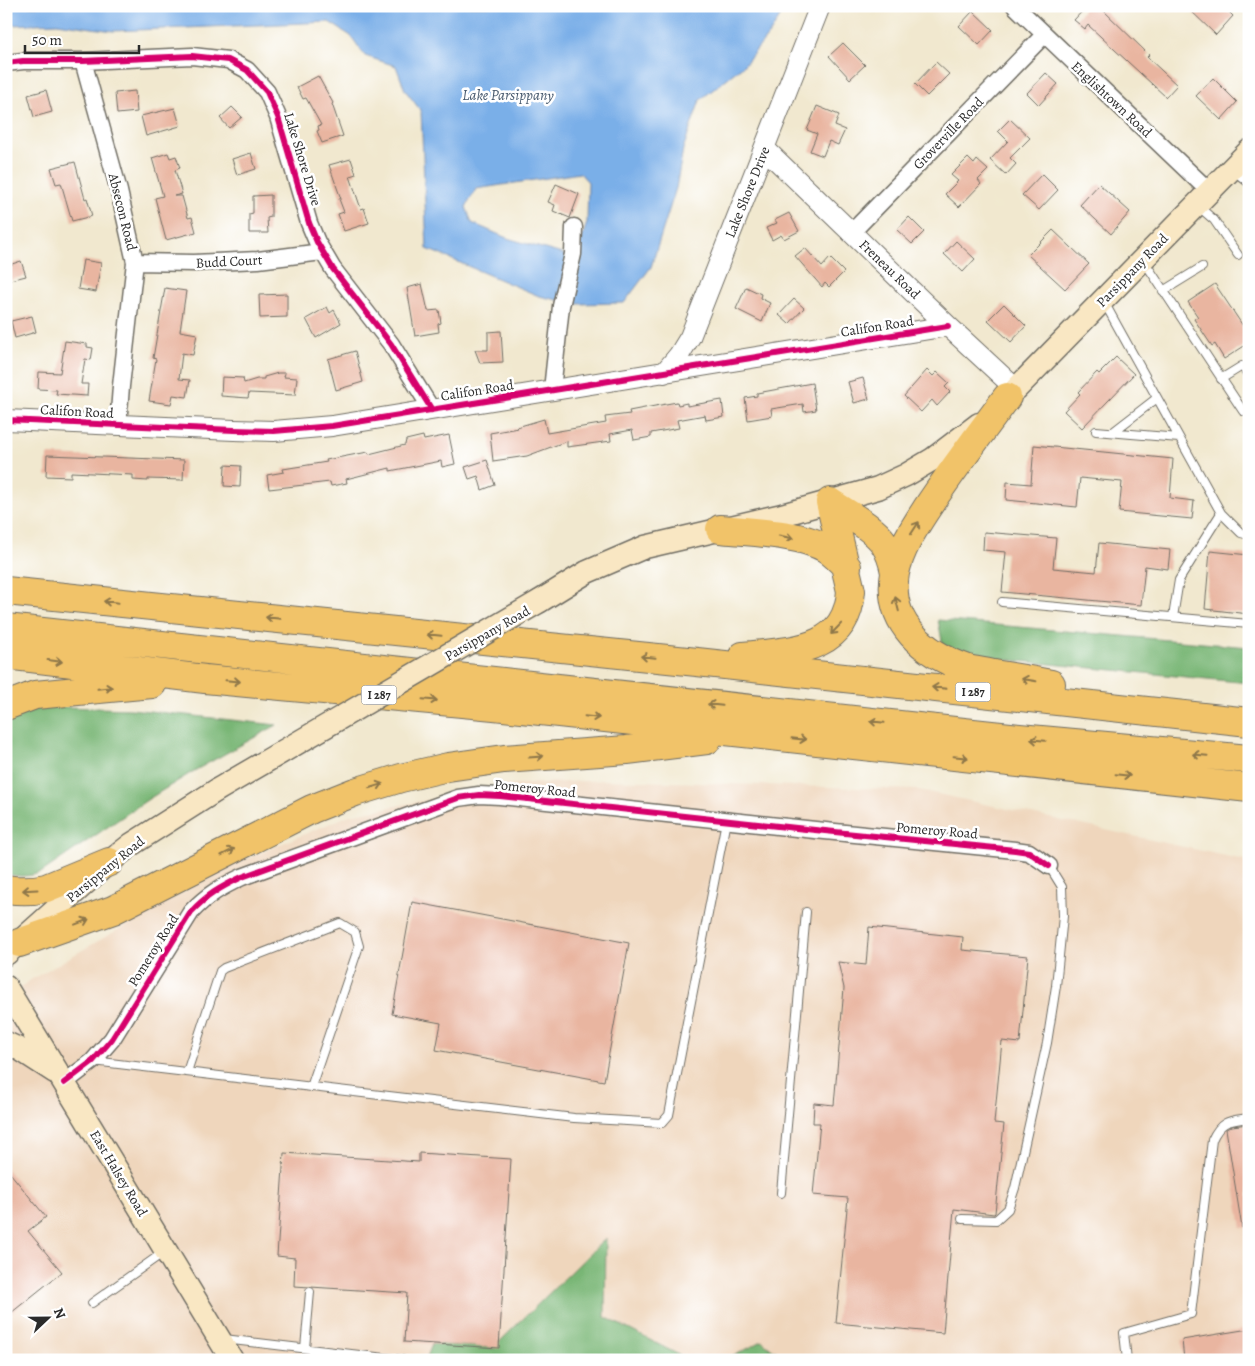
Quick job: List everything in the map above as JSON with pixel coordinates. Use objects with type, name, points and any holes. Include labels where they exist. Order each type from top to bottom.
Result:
[{"type":"highway","points":[[895,572],[914,528],[946,479],[1011,393]]},
{"type":"highway","points":[[697,662],[801,649],[821,642],[837,630],[848,612],[851,591],[847,567],[830,502]]},
{"type":"highway","points":[[830,502],[877,535],[884,543],[891,557],[895,572],[894,591],[897,607],[909,632],[932,653],[969,669],[1249,721]]},
{"type":"highway","points":[[720,529],[785,536],[816,544],[830,551],[847,567]]},
{"type":"highway","name":"I 287","points":[[6,591],[1249,721]]},
{"type":"highway","points":[[6,628],[1019,738],[1249,759]]},
{"type":"highway","name":"I 287","points":[[6,655],[205,679],[484,705],[1249,788]]},
{"type":"highway","points":[[6,706],[14,701],[35,695],[205,679]]},
{"type":"highway","points":[[12,948],[113,910],[312,809],[355,792],[401,778],[448,767],[504,759],[627,750],[751,734]]},
{"type":"highway","points":[[6,889],[27,890],[46,888],[109,862]]},
{"type":"main road","name":"Parsippany Road","points":[[12,948],[132,844],[217,790],[540,602],[587,572],[644,547],[778,516],[878,488],[906,475],[933,459],[962,439],[1011,393],[1249,151]]},
{"type":"main road","name":"East Halsey Road","points":[[6,987],[232,1360]]},
{"type":"main road","points":[[6,1043],[21,1050],[62,1079]]},
{"type":"street","name":"Lake Shore Drive","points":[[664,373],[679,355],[690,337],[820,6]]},
{"type":"street","name":"Englishtown Road","points":[[1015,6],[1203,198]]},
{"type":"street","name":"Groverville Road","points":[[852,232],[1044,34]]},
{"type":"street","name":"Lake Shore Drive","points":[[6,63],[192,56],[228,60],[247,70],[267,92],[278,117],[309,223],[322,252],[390,344],[432,410]]},
{"type":"street","name":"Absecon Road","points":[[83,61],[119,191],[135,262],[118,426]]},
{"type":"street","name":"Freneau Road","points":[[764,149],[948,326],[1011,393]]},
{"type":"street","points":[[552,390],[561,306],[573,254],[574,227]]},
{"type":"street","name":"Budd Court","points":[[135,262],[194,263],[249,261],[322,252]]},
{"type":"street","name":"Califon Road","points":[[6,420],[274,431],[332,426],[948,326]]},
{"type":"street","name":"Pomeroy Road","points":[[62,1079],[93,1061],[112,1039],[191,912],[214,891],[242,877],[458,798],[479,795],[500,796],[1015,850],[1029,852],[1049,866]]},
{"type":"lane","points":[[1231,168],[1249,184]]},
{"type":"lane","points":[[1203,198],[1214,220],[1238,255]]},
{"type":"lane","points":[[1142,259],[1243,412],[1249,408]]},
{"type":"lane","points":[[1164,291],[1202,267]]},
{"type":"lane","points":[[1103,300],[1221,513],[1241,533],[1249,535]]},
{"type":"lane","points":[[1221,379],[1242,366],[1249,376]]},
{"type":"lane","points":[[1113,432],[1157,398]]},
{"type":"lane","points":[[1096,431],[1179,438]]},
{"type":"lane","points":[[1173,618],[1179,580],[1221,513]]},
{"type":"lane","points":[[1002,602],[1249,624]]},
{"type":"lane","points":[[93,1061],[574,1118],[662,1123],[669,1115],[726,821]]},
{"type":"lane","points":[[962,1219],[996,1220],[1008,1209],[1015,1188],[1047,1043],[1056,986],[1063,916],[1062,887],[1049,866]]},
{"type":"lane","points":[[781,1193],[806,912]]},
{"type":"lane","points":[[187,1072],[220,971],[340,923],[355,932],[359,946],[311,1087]]},
{"type":"lane","points":[[1128,1360],[1124,1333],[1192,1314],[1212,1140],[1224,1122],[1249,1118]]},
{"type":"lane","points":[[92,1303],[166,1251]]},
{"type":"lane","points":[[305,1348],[310,1292]]},
{"type":"lane","points":[[220,1339],[402,1360]]},
{"type":"shaded area","points":[[607,780],[919,790],[1249,861],[1249,1360],[6,1360],[6,998],[32,979],[229,866],[350,815],[504,785]]},
{"type":"green space","points":[[938,620],[1249,647],[1249,683],[956,655],[944,651]]},
{"type":"green space","points":[[51,703],[65,707],[131,709],[277,725],[194,771],[147,800],[42,872],[24,876],[6,874],[6,718]]},
{"type":"green space","points":[[606,1238],[605,1317],[689,1360],[426,1360],[432,1344],[493,1348]]},
{"type":"green space","points":[[762,1341],[787,1360],[726,1360]]},
{"type":"water","name":"Lake Parsippany","points":[[6,6],[786,6],[771,32],[744,65],[700,100],[683,149],[676,188],[651,267],[624,303],[575,304],[539,296],[427,249],[421,111],[405,90],[396,66],[365,56],[351,36],[329,22],[113,31],[57,23],[12,25],[6,28]],"holes":[[[580,173],[588,182],[587,222],[576,258],[507,238],[472,223],[466,207],[476,189]]]},
{"type":"building","points":[[1087,6],[1099,6],[1149,55],[1147,57],[1177,85],[1166,97],[1088,25],[1085,29],[1074,20]]},
{"type":"building","points":[[1186,6],[1223,6],[1233,16],[1216,35]]},
{"type":"building","points":[[973,11],[993,30],[979,45],[959,26]]},
{"type":"building","points":[[843,43],[865,65],[850,79],[829,56]]},
{"type":"building","points":[[936,62],[949,74],[927,96],[915,84]]},
{"type":"building","points":[[1046,73],[1058,84],[1039,105],[1027,93]]},
{"type":"building","points":[[318,76],[333,103],[343,136],[322,143],[317,131],[319,130],[318,126],[321,125],[306,98],[303,99],[297,87]]},
{"type":"building","points":[[1213,78],[1237,102],[1221,120],[1196,96]]},
{"type":"building","points":[[46,90],[52,112],[34,117],[28,95]]},
{"type":"building","points":[[135,91],[137,112],[117,114],[115,93]]},
{"type":"building","points":[[817,106],[839,115],[835,126],[845,130],[838,145],[829,141],[823,156],[810,151],[817,134],[807,130]]},
{"type":"building","points":[[232,107],[242,117],[229,128],[220,118]]},
{"type":"building","points":[[175,108],[180,126],[146,136],[141,116]]},
{"type":"building","points":[[1010,119],[1030,138],[1010,158],[1016,164],[1006,175],[990,160],[1008,141],[998,131]]},
{"type":"building","points":[[168,153],[170,158],[176,156],[180,168],[175,170],[182,194],[174,196],[182,196],[188,218],[192,217],[196,232],[166,240],[155,198],[163,196],[152,158]]},
{"type":"building","points":[[251,153],[256,169],[237,175],[232,159]]},
{"type":"building","points":[[968,158],[974,164],[977,160],[988,170],[978,180],[981,184],[959,207],[945,194],[958,181],[951,175]]},
{"type":"building","points":[[351,159],[356,174],[350,176],[361,209],[364,208],[369,223],[344,231],[338,214],[344,212],[329,165]]},
{"type":"building","points":[[75,162],[85,199],[87,198],[92,216],[72,221],[61,183],[56,184],[51,168]]},
{"type":"building","points":[[1042,174],[1058,190],[1039,210],[1022,195]]},
{"type":"building","points":[[556,184],[579,194],[570,218],[553,211],[555,205],[548,202]]},
{"type":"building","points":[[1099,184],[1130,212],[1111,234],[1080,205]]},
{"type":"building","points":[[271,195],[271,217],[267,218],[268,233],[249,233],[249,214],[253,213],[253,196]]},
{"type":"building","points":[[789,213],[799,231],[784,239],[781,235],[772,240],[766,228],[777,223],[775,220]]},
{"type":"building","points":[[909,217],[924,232],[912,244],[897,230]]},
{"type":"building","points":[[1053,230],[1089,264],[1065,289],[1028,255]]},
{"type":"building","points":[[956,241],[975,259],[963,272],[944,254]]},
{"type":"building","points":[[805,248],[822,267],[830,258],[844,272],[829,287],[825,283],[822,287],[795,256]]},
{"type":"building","points":[[83,260],[101,263],[96,292],[78,289]]},
{"type":"building","points":[[21,261],[26,276],[6,281],[6,266]]},
{"type":"building","points":[[422,284],[428,311],[439,310],[441,323],[438,324],[439,332],[415,336],[407,288]]},
{"type":"building","points":[[1215,284],[1249,335],[1249,343],[1224,359],[1215,344],[1212,346],[1194,319],[1198,317],[1188,302]]},
{"type":"building","points":[[746,287],[761,294],[760,298],[770,303],[762,322],[736,309]]},
{"type":"building","points":[[165,288],[186,291],[180,331],[197,334],[193,355],[182,353],[179,379],[190,380],[187,397],[173,395],[171,404],[149,401],[156,359],[153,358]]},
{"type":"building","points":[[287,294],[287,317],[260,318],[259,295]]},
{"type":"building","points":[[794,299],[804,308],[789,324],[779,315]]},
{"type":"building","points":[[1004,304],[1026,326],[1011,342],[988,320]]},
{"type":"building","points":[[327,307],[330,313],[334,310],[341,323],[316,338],[306,319]]},
{"type":"building","points":[[32,316],[36,332],[15,338],[11,321]]},
{"type":"building","points":[[501,331],[503,362],[480,363],[475,350],[488,350],[488,332]]},
{"type":"building","points":[[65,341],[87,344],[87,347],[93,348],[91,360],[85,359],[81,384],[88,384],[87,396],[56,394],[57,390],[38,389],[39,372],[60,373]]},
{"type":"building","points":[[355,351],[363,382],[336,390],[328,359]]},
{"type":"building","points":[[1116,357],[1134,374],[1082,428],[1064,411],[1080,394],[1078,392],[1097,372],[1099,374]]},
{"type":"building","points":[[927,370],[933,376],[937,372],[949,383],[945,387],[950,392],[937,406],[932,400],[921,412],[904,396]]},
{"type":"building","points":[[285,373],[284,377],[297,378],[295,395],[249,393],[248,398],[221,396],[222,377],[243,378],[244,383],[264,379],[264,377]]},
{"type":"building","points":[[863,378],[869,399],[854,403],[848,382]]},
{"type":"building","points":[[812,383],[816,410],[804,412],[803,404],[771,409],[772,416],[748,420],[745,398],[757,396],[757,393]]},
{"type":"building","points":[[722,400],[724,417],[706,420],[705,415],[677,420],[679,428],[651,433],[651,437],[634,440],[632,430],[610,434],[611,441],[567,447],[567,441],[527,456],[493,461],[490,433],[518,428],[544,419],[547,433],[606,423],[605,417],[630,414],[629,411],[655,406],[677,402],[678,405],[687,403],[687,406]]},
{"type":"building","points":[[449,435],[455,464],[442,467],[441,461],[390,471],[390,468],[346,479],[347,483],[331,486],[330,482],[269,489],[267,475],[284,472],[283,469],[327,462],[326,460],[368,452],[369,454],[405,445],[406,440],[423,436],[424,440]]},
{"type":"building","points":[[1034,445],[1173,459],[1170,498],[1194,501],[1192,519],[1119,512],[1122,482],[1080,478],[1077,507],[1006,500],[1007,482],[1031,484]]},
{"type":"building","points":[[47,455],[184,460],[183,480],[133,480],[133,475],[71,472],[71,477],[46,476]]},
{"type":"building","points":[[487,460],[495,485],[482,490],[478,476],[469,479],[465,467]]},
{"type":"building","points":[[225,465],[241,466],[240,487],[224,486]]},
{"type":"building","points":[[984,532],[1056,538],[1053,568],[1096,572],[1099,543],[1170,550],[1168,569],[1145,566],[1141,605],[1002,592],[1006,552],[983,550]]},
{"type":"building","points":[[1210,551],[1249,555],[1249,614],[1205,609]]},
{"type":"building","points":[[412,902],[629,943],[604,1081],[436,1050],[441,1023],[392,1014]]},
{"type":"building","points":[[869,927],[963,937],[962,950],[1028,956],[1020,1043],[1002,1041],[994,1123],[1004,1124],[995,1213],[954,1209],[943,1333],[836,1323],[848,1198],[813,1195],[820,1123],[813,1123],[814,1103],[834,1105],[844,988],[838,962],[866,965]]},
{"type":"building","points":[[1249,1124],[1249,1227],[1242,1228],[1226,1129],[1232,1126]]},
{"type":"building","points":[[284,1153],[419,1162],[419,1153],[511,1159],[499,1348],[404,1342],[407,1293],[294,1286],[295,1258],[277,1256]]},
{"type":"building","points":[[6,1168],[46,1217],[28,1231],[62,1272],[6,1317]]},
{"type":"building","points":[[1249,1329],[1249,1360],[1184,1360],[1182,1340]]},
{"type":"cycle path","points":[[6,63],[192,56],[228,60],[247,70],[267,92],[278,117],[309,223],[317,242],[333,269],[391,344],[432,410]]},
{"type":"cycle path","points":[[6,420],[274,431],[332,426],[948,326]]},
{"type":"cycle path","points":[[64,1083],[93,1061],[112,1039],[191,912],[209,896],[242,877],[458,798],[479,795],[500,796],[1015,850],[1029,852],[1049,866]]}]
